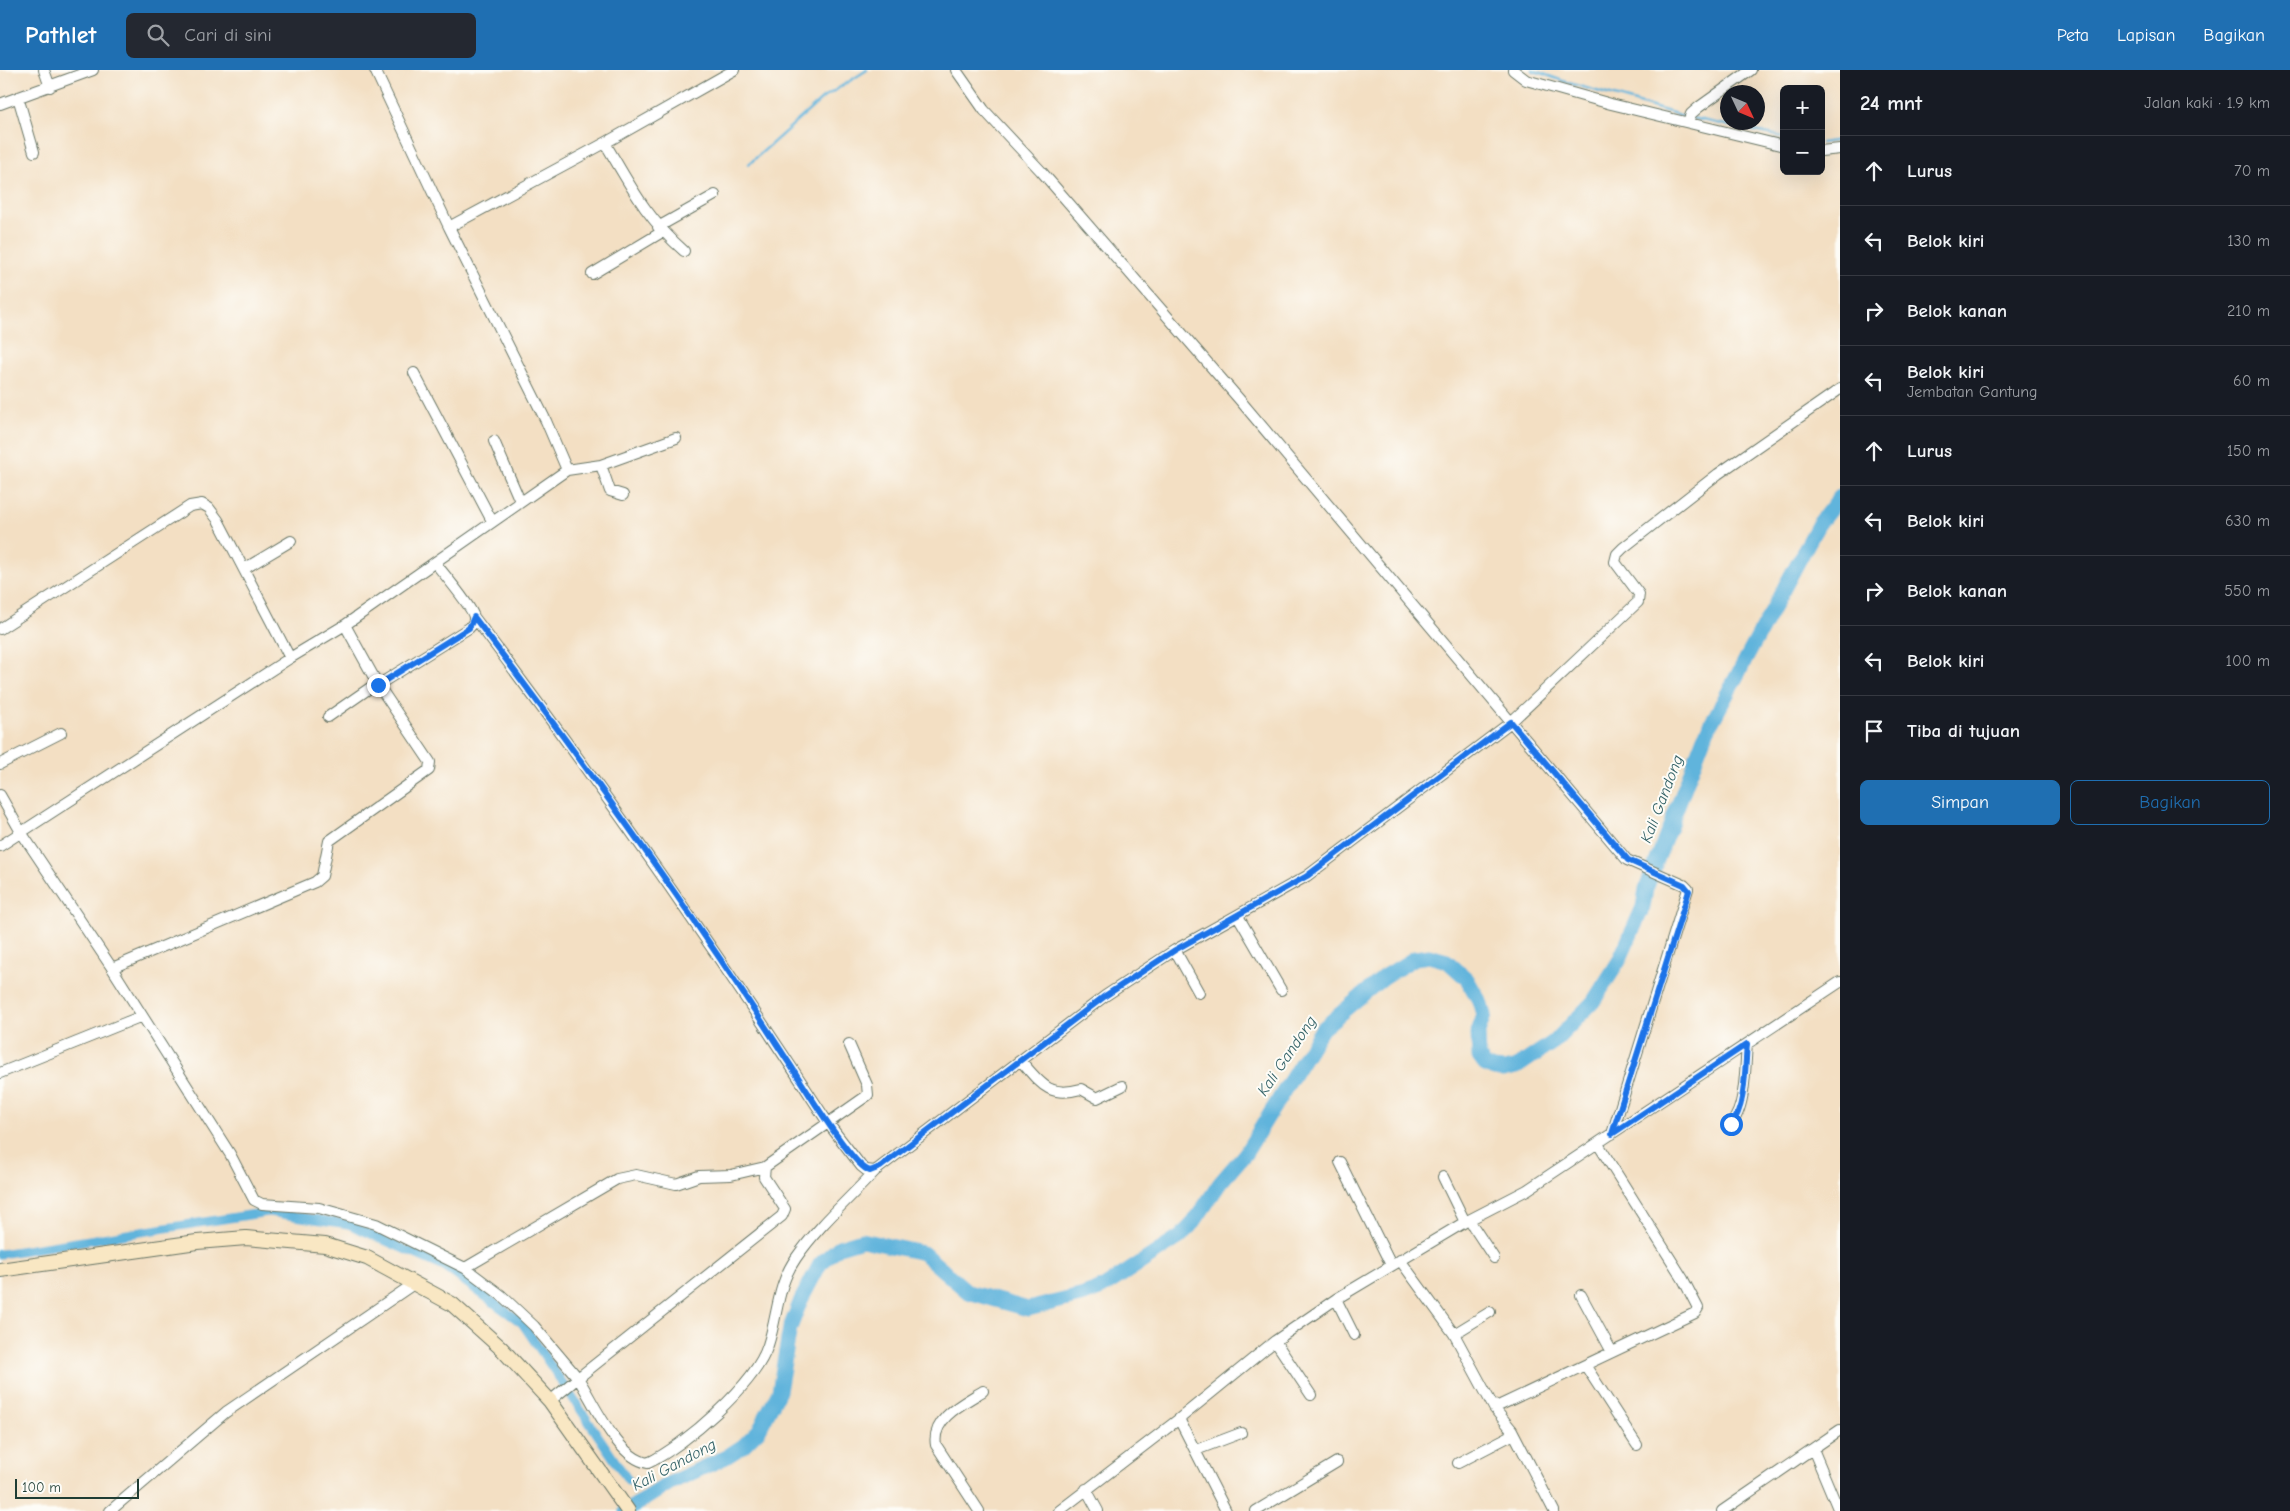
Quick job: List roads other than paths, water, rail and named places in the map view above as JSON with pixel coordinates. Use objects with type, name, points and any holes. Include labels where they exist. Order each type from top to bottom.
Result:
[{"type":"street","points":[[44,70],[50,87]]},
{"type":"street","points":[[0,104],[93,70]]},
{"type":"street","points":[[375,70],[449,226],[546,421],[567,470]]},
{"type":"street","points":[[449,226],[605,143],[734,70]]},
{"type":"street","points":[[956,70],[984,110],[1042,171],[1239,400],[1628,860],[1686,886],[1689,893],[1612,1134]]},
{"type":"street","points":[[1513,70],[1526,80],[1690,119],[1780,145]]},
{"type":"street","points":[[1690,119],[1751,70]]},
{"type":"street","points":[[18,97],[34,152]]},
{"type":"street","points":[[605,143],[660,229],[684,251]]},
{"type":"street","points":[[1825,151],[1840,149]]},
{"type":"street","points":[[592,274],[715,195]]},
{"type":"street","points":[[414,373],[492,521]]},
{"type":"street","points":[[0,795],[21,832],[112,968],[230,1154],[257,1203],[319,1208],[376,1224],[465,1268],[501,1295],[534,1326],[628,1455],[648,1463],[660,1457],[717,1412],[751,1377],[768,1346],[780,1287],[795,1258],[875,1171],[1105,996],[1175,950],[1307,876],[1511,722],[1638,602],[1639,594],[1617,566],[1617,554],[1718,474],[1840,390]]},
{"type":"street","points":[[0,846],[290,658],[345,625],[436,564],[492,521],[567,470],[601,465],[676,438]]},
{"type":"street","points":[[494,441],[520,501]]},
{"type":"street","points":[[601,465],[610,491],[623,495]]},
{"type":"street","points":[[0,628],[196,505],[209,508],[228,536],[290,658]]},
{"type":"street","points":[[244,569],[291,540]]},
{"type":"street","points":[[436,564],[577,754],[772,1036],[828,1123],[861,1166],[866,1170],[875,1171]]},
{"type":"street","points":[[328,717],[377,684],[469,628],[474,617]]},
{"type":"street","points":[[112,968],[316,882],[322,876],[329,841],[426,773],[430,762],[377,684],[345,625]]},
{"type":"street","points":[[0,764],[61,733]]},
{"type":"street","points":[[1238,916],[1281,990]]},
{"type":"street","points":[[1175,950],[1199,994]]},
{"type":"street","points":[[1059,1511],[1180,1419],[1275,1341],[1336,1299],[1467,1221],[1526,1190],[1840,982]]},
{"type":"street","points":[[0,1073],[142,1016]]},
{"type":"street","points":[[465,1268],[617,1179],[636,1174],[676,1184],[699,1176],[731,1175],[765,1167],[868,1094],[867,1085],[850,1044]]},
{"type":"street","points":[[1731,1124],[1737,1118],[1741,1103],[1747,1044]]},
{"type":"street","points":[[1020,1061],[1038,1080],[1056,1092],[1064,1094],[1081,1089],[1097,1098],[1122,1086]]},
{"type":"street","points":[[1494,1408],[1695,1313],[1698,1308],[1683,1279],[1598,1144]]},
{"type":"street","points":[[1340,1162],[1396,1262],[1454,1334],[1494,1408],[1514,1434],[1554,1511]]},
{"type":"street","points":[[553,1398],[782,1216],[785,1209],[764,1177],[765,1167]]},
{"type":"street","points":[[1443,1177],[1467,1221],[1494,1258]]},
{"type":"street","points":[[0,1270],[197,1242],[254,1238],[325,1245],[367,1258],[452,1304],[553,1398],[623,1506]]},
{"type":"street","points":[[110,1511],[226,1412],[415,1283]]},
{"type":"street","points":[[1581,1295],[1612,1352]]},
{"type":"street","points":[[1336,1299],[1354,1335]]},
{"type":"street","points":[[1454,1334],[1490,1312]]},
{"type":"street","points":[[1275,1341],[1310,1395]]},
{"type":"street","points":[[1585,1365],[1637,1445]]},
{"type":"street","points":[[979,1511],[936,1445],[934,1437],[941,1422],[952,1411],[983,1391]]},
{"type":"street","points":[[1180,1419],[1226,1511]]},
{"type":"street","points":[[1722,1511],[1840,1430]]},
{"type":"street","points":[[1196,1450],[1241,1433]]},
{"type":"street","points":[[1458,1462],[1514,1434]]},
{"type":"street","points":[[1814,1448],[1839,1511]]},
{"type":"street","points":[[1256,1511],[1337,1462]]},
{"type":"street","points":[[1086,1489],[1098,1511]]},
{"type":"waterway","points":[[749,164],[823,98],[867,70]]},
{"type":"waterway","points":[[1532,70],[1569,83],[1687,117]]},
{"type":"waterway","points":[[1692,118],[1780,136]]},
{"type":"waterway","points":[[1825,142],[1840,140]]},
{"type":"waterway","name":"Kali Gandong","points":[[626,1511],[670,1483],[726,1457],[743,1446],[759,1430],[779,1391],[790,1328],[801,1300],[820,1264],[839,1247],[862,1240],[923,1253],[968,1292],[1028,1309],[1084,1295],[1102,1288],[1180,1237],[1194,1222],[1220,1183],[1245,1154],[1322,1029],[1384,977],[1415,958],[1429,956],[1447,961],[1467,979],[1481,1004],[1484,1015],[1478,1032],[1479,1057],[1485,1065],[1494,1069],[1504,1070],[1517,1067],[1555,1041],[1593,1002],[1619,961],[1643,907],[1646,889],[1704,737],[1818,525],[1840,497]]},
{"type":"waterway","points":[[0,1254],[268,1212],[348,1224],[446,1268],[522,1323],[628,1480]]}]
